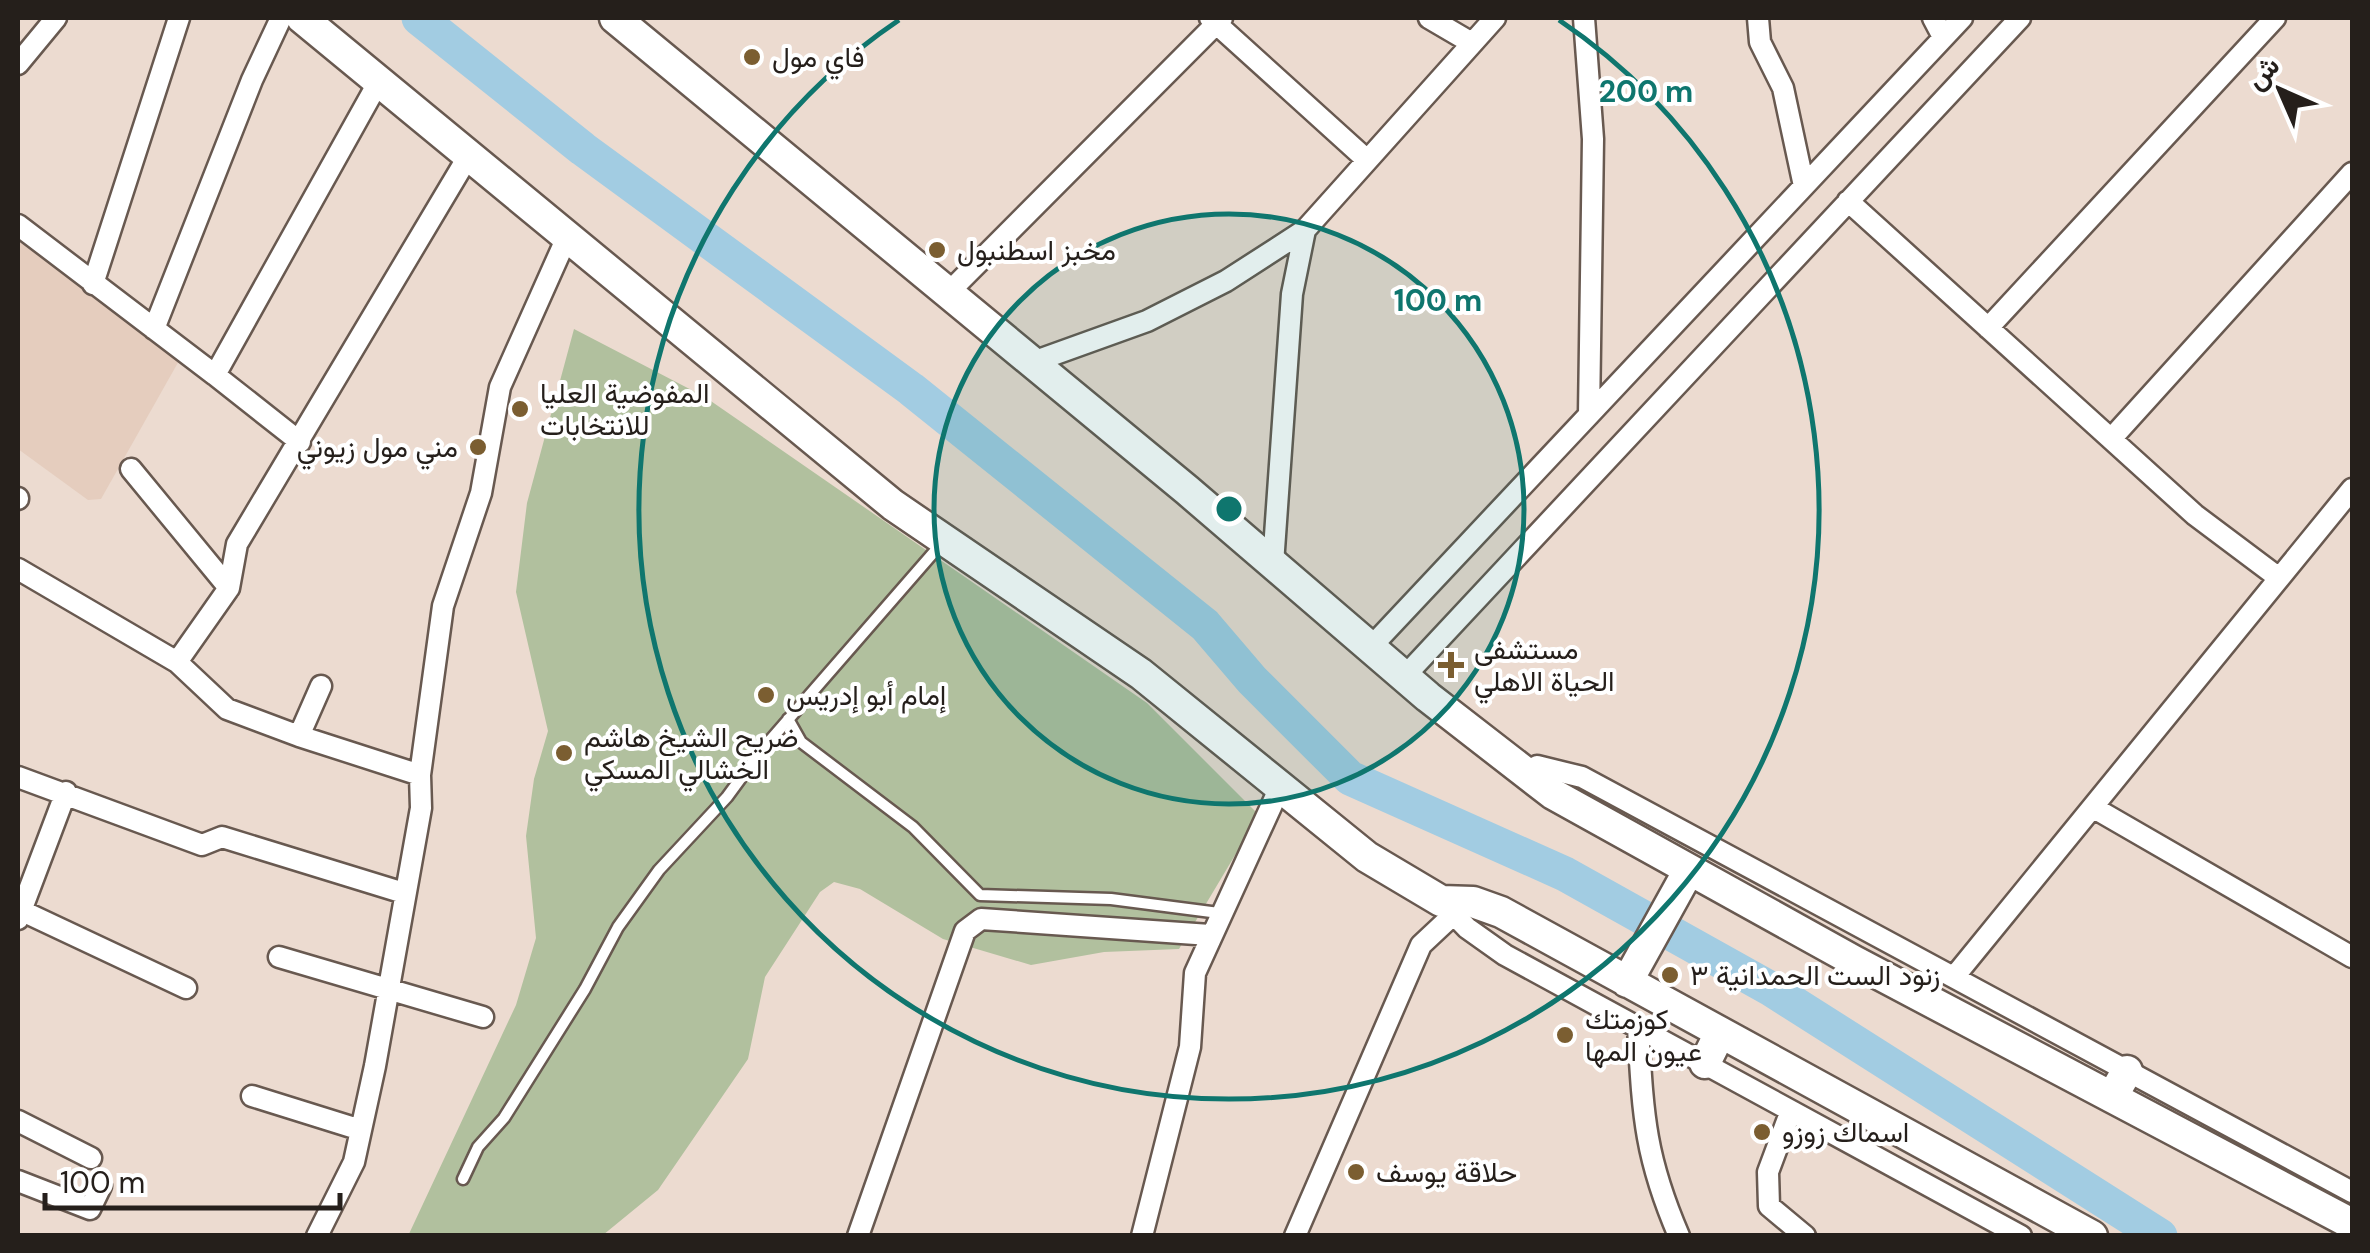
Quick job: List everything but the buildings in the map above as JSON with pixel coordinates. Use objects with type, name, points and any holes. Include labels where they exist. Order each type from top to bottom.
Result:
[{"type":"street","points":[[18,64],[56,18]]},
{"type":"street","points":[[93,284],[179,18]]},
{"type":"street","points":[[154,330],[252,80],[281,18]]},
{"type":"street","points":[[302,18],[878,493],[1141,674],[1367,857],[1447,908],[1485,943],[2021,1236]]},
{"type":"street","points":[[615,18],[1525,774],[1689,870],[2119,1084],[2352,1192]]},
{"type":"street","points":[[1429,18],[1470,42]]},
{"type":"street","points":[[1033,362],[1147,321],[1226,282],[1305,230],[1495,18]]},
{"type":"street","points":[[1584,18],[1592,139],[1589,415]]},
{"type":"street","points":[[1758,18],[1760,42],[1782,88],[1804,186]]},
{"type":"street","points":[[1934,18],[1943,37]]},
{"type":"street","points":[[1370,648],[1962,18]]},
{"type":"street","points":[[1404,677],[2020,18]]},
{"type":"street","points":[[1988,328],[2275,18]]},
{"type":"street","points":[[949,292],[1216,19],[1367,160]]},
{"type":"street","points":[[215,375],[379,81]]},
{"type":"street","points":[[177,662],[229,588],[237,544],[469,155]]},
{"type":"street","points":[[2110,438],[2352,173]]},
{"type":"street","points":[[1848,201],[2195,514],[2279,578]]},
{"type":"street","points":[[18,224],[300,442]]},
{"type":"street","points":[[1272,564],[1292,294],[1305,230]]},
{"type":"street","points":[[317,1236],[354,1162],[361,1130],[421,808],[420,775],[443,606],[481,494],[500,388],[567,237]]},
{"type":"street","points":[[131,469],[229,588]]},
{"type":"street","points":[[1954,977],[2352,489]]},
{"type":"street","points":[[18,569],[177,662],[227,709],[420,775]]},
{"type":"street","points":[[299,736],[321,686]]},
{"type":"street","points":[[1525,774],[1536,766],[1582,777],[1954,977],[2119,1084],[2352,1224]]},
{"type":"street","points":[[18,777],[202,844],[222,838],[404,893]]},
{"type":"street","points":[[1142,1236],[1190,1047],[1196,973],[1219,913],[1280,787]]},
{"type":"street","points":[[66,792],[19,913],[186,988]]},
{"type":"street","points":[[2094,808],[2352,957]]},
{"type":"street","points":[[1627,982],[1689,870]]},
{"type":"street","points":[[1295,1236],[1421,945],[1447,908],[1473,902],[1501,912],[2092,1236]]},
{"type":"street","points":[[858,1236],[965,931],[981,920],[1210,935]]},
{"type":"street","points":[[279,957],[483,1017]]},
{"type":"street","points":[[1638,1027],[1644,1132],[1654,1179],[1679,1236]]},
{"type":"street","points":[[1704,1063],[1720,1033]]},
{"type":"street","points":[[252,1096],[361,1130]]},
{"type":"street","points":[[1790,1113],[1768,1172],[1769,1206],[1805,1236]]},
{"type":"street","points":[[18,1121],[92,1158]]},
{"type":"street","points":[[18,1182],[90,1208],[101,1186]]},
{"type":"lane","points":[[463,1179],[478,1147],[504,1118],[585,989],[618,927],[659,870],[728,797],[788,719],[944,540]]},
{"type":"lane","points":[[788,719],[801,742],[914,827],[980,895],[1111,899],[1219,913]]},
{"type":"shaded area","points":[[18,237],[180,359],[101,499],[88,500],[18,449]]},
{"type":"green space","points":[[574,329],[705,397],[1147,703],[1259,815],[1179,949],[1104,952],[1031,965],[943,939],[860,889],[834,882],[820,892],[765,977],[748,1059],[658,1190],[603,1235],[408,1236],[516,1005],[536,938],[526,836],[534,779],[548,731],[516,592],[527,503]]},
{"type":"waterway","points":[[419,18],[583,149],[911,389],[1205,625],[1252,680],[1350,778],[1565,874],[1771,989],[2160,1236]]},
{"type":"place","name":"فاي مول","points":[[752,57]]},
{"type":"place","name":"مخبز اسطنبول","points":[[937,250]]},
{"type":"place","name":"المفوضية العليا للانتخابات","points":[[520,409]]},
{"type":"place","name":"مني مول زيوني","points":[[478,447]]},
{"type":"place","name":"مستشفى الحياة الاهلي","points":[[1451,665]]},
{"type":"place","name":"إمام أبو إدريس","points":[[766,695]]},
{"type":"place","name":"ضريح الشيخ هاشم الخشالي المسكي","points":[[564,753]]},
{"type":"place","name":"زنود الست الحمدانية ٣","points":[[1670,975]]},
{"type":"place","name":"كوزمتك عيون المها","points":[[1565,1035]]},
{"type":"place","name":"اسماك زوزو","points":[[1762,1132]]},
{"type":"place","name":"حلاقة يوسف","points":[[1356,1172]]}]
